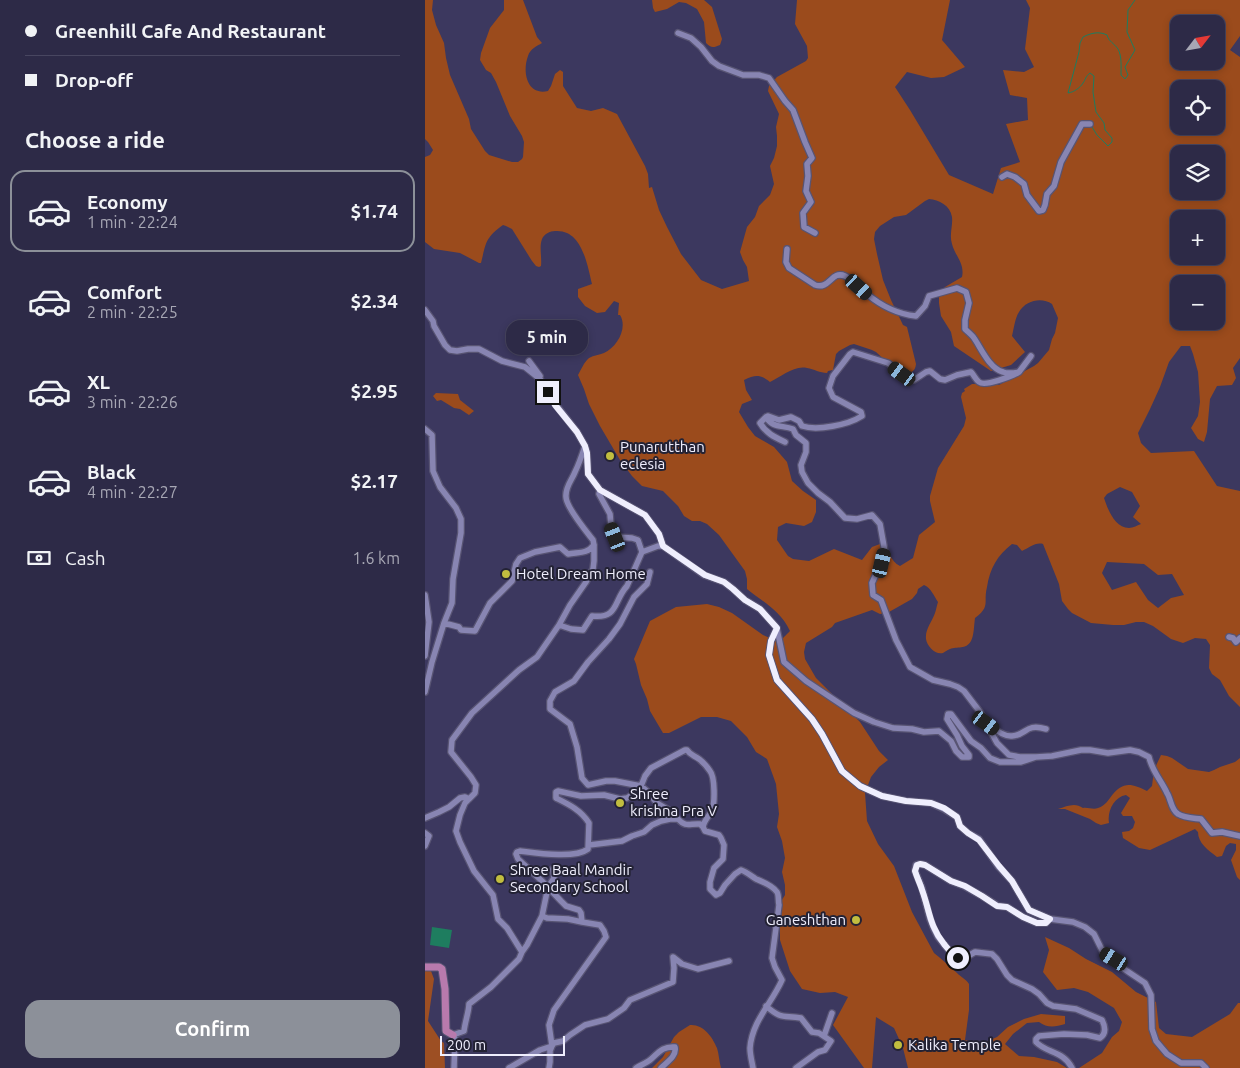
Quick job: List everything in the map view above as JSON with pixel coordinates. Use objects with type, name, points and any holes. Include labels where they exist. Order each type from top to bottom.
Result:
[{"type":"main road","points":[[425,967],[439,967],[442,969],[445,989],[446,1031],[453,1035]]},
{"type":"street","points":[[679,33],[691,38],[719,66],[743,75],[759,75],[769,78],[793,110],[812,158],[807,164],[808,176],[805,191],[811,202],[803,213],[804,227],[815,233]]},
{"type":"street","points":[[1002,178],[1007,174],[1015,176],[1024,184],[1027,195],[1039,211],[1043,210],[1047,194],[1054,186],[1061,162],[1082,124],[1090,124]]},
{"type":"street","points":[[787,249],[786,262],[789,268],[815,285],[825,286],[829,280],[836,276],[844,275],[881,305],[909,316],[915,316],[925,306],[929,296],[957,288],[966,292],[969,303],[965,329],[995,368],[1002,372],[1019,372]]},
{"type":"street","points":[[425,310],[433,320],[434,326],[445,345],[450,350],[479,349],[502,361],[525,366],[540,379]]},
{"type":"street","points":[[785,442],[765,430],[760,423],[766,417],[779,420],[791,417],[799,421],[802,426],[815,428],[853,421],[861,416],[861,412],[833,397],[829,388],[833,376],[849,354],[853,352],[887,364],[914,380],[930,371],[940,379],[945,380],[971,372],[979,382],[984,384],[1012,376],[1019,372],[1031,356]]},
{"type":"street","points":[[529,361],[555,405],[577,432],[585,446],[588,474],[600,490],[645,515],[659,534],[663,546],[705,575],[724,582],[745,600],[760,609],[777,628],[784,662],[806,681],[854,713],[874,722],[893,728],[924,732],[939,730],[951,741],[956,751],[962,757],[969,757],[969,755],[947,719],[948,714],[951,714],[971,741],[990,758],[1000,762],[1011,763],[1036,757]]},
{"type":"street","points":[[766,417],[775,426],[793,429],[799,438],[806,443],[806,452],[801,465],[802,472],[818,493],[830,502],[845,518],[857,519],[872,515],[880,524],[885,552],[872,583],[873,595],[881,600],[896,640],[910,668],[933,680],[950,684],[964,691],[980,712],[997,743],[1009,755],[1020,757],[1052,756],[1081,750],[1108,752],[1130,750],[1139,752],[1149,757],[1151,767],[1168,794],[1174,811],[1185,817],[1201,819],[1212,832],[1240,836]]},
{"type":"street","points":[[425,430],[432,436],[433,471],[440,486],[456,508],[461,519],[461,533],[453,579],[452,603],[427,669],[425,692]]},
{"type":"street","points":[[522,952],[507,928],[498,919],[493,895],[474,871],[456,831],[465,803],[475,792],[476,785],[451,752],[452,740],[472,713],[519,670],[537,658],[593,569],[595,561],[593,540],[574,515],[565,497],[585,446]]},
{"type":"street","points":[[559,625],[583,630],[592,616],[604,617],[610,614],[627,586],[642,552],[638,540],[615,537],[611,526],[610,514],[599,494],[600,490]]},
{"type":"street","points":[[444,622],[459,627],[461,630],[475,631],[491,603],[511,581],[517,561],[523,556],[560,547],[568,554],[585,552],[594,545]]},
{"type":"street","points":[[642,552],[663,546]]},
{"type":"street","points":[[650,572],[647,584],[634,597],[620,624],[609,639],[587,662],[574,681],[555,692],[550,701],[550,709],[570,724],[577,747],[582,778],[588,785],[615,781],[641,786],[657,803],[672,812],[682,824],[700,824],[705,832],[719,835],[724,845],[723,859],[714,868],[710,882],[710,889],[716,895],[741,870],[765,882],[778,892],[779,905],[772,958],[782,980],[766,1006],[752,1035],[750,1050],[753,1068]]},
{"type":"street","points":[[425,595],[429,622],[425,656]]},
{"type":"street","points":[[777,628],[771,641],[769,655],[777,680],[812,719],[842,771],[860,786],[882,796],[906,801],[931,803],[944,808],[957,817],[960,826],[979,840],[1012,881],[1029,910],[1050,919],[1073,922],[1085,927],[1094,934],[1103,952],[1145,983],[1151,995],[1152,1029],[1156,1041],[1167,1054],[1181,1064],[1201,1063],[1206,1068]]},
{"type":"street","points":[[1229,637],[1233,638],[1236,642],[1240,638]]},
{"type":"street","points":[[986,723],[1007,735],[1013,736],[1037,726],[1046,729]]},
{"type":"street","points":[[582,922],[581,912],[566,906],[518,859],[516,854],[520,851],[541,854],[575,854],[588,849],[589,823],[581,813],[556,798],[558,790],[581,796],[604,795],[620,799],[627,798],[638,791],[651,768],[687,750],[710,770],[712,775],[713,808],[703,827]]},
{"type":"street","points":[[425,818],[449,807],[461,798],[469,799]]},
{"type":"street","points":[[589,845],[622,841],[644,832],[652,825],[661,821],[678,819]]},
{"type":"street","points":[[425,833],[429,836],[425,846]]},
{"type":"street","points":[[1050,919],[1046,923],[1037,923],[1007,907],[997,906],[965,886],[951,881],[925,865],[917,865],[915,871],[932,924],[938,937],[952,954],[963,959],[975,952],[992,954],[1012,980],[1033,989],[1047,1003],[1053,1006],[1075,1009],[1102,1020],[1105,1029],[1104,1034],[1100,1038],[1087,1035],[1064,1034],[1039,1036],[1036,1039],[1038,1045],[1056,1053],[1066,1060],[1072,1068]]},
{"type":"street","points":[[454,1068],[455,1039],[453,1035],[464,1030],[469,1004],[491,987],[519,959],[542,916],[548,887],[554,878],[553,869]]},
{"type":"street","points":[[542,916],[600,925],[606,937],[554,1010],[549,1025],[552,1046],[549,1068]]},
{"type":"street","points":[[509,1068],[540,1050],[552,1046],[554,1043],[563,1041],[585,1025],[608,1019],[624,1008],[630,1000],[673,982],[673,957],[682,964],[697,969],[729,961]]},
{"type":"street","points":[[766,1006],[781,1017],[801,1018],[812,1032],[824,1036],[831,1041],[825,1050],[818,1052],[796,1068]]},
{"type":"street","points":[[824,1036],[832,1013]]},
{"type":"street","points":[[636,1068],[649,1062],[661,1049],[669,1046],[675,1047],[676,1051],[673,1057],[661,1068]]},
{"type":"shaded area","points":[[425,0],[433,0],[432,10],[444,43],[450,75],[469,119],[471,129],[489,155],[512,162],[518,162],[522,159],[524,142],[522,136],[510,116],[496,82],[480,60],[490,28],[504,10],[504,0],[523,0],[537,37],[542,43],[530,51],[526,62],[526,75],[531,86],[541,92],[548,91],[555,74],[560,70],[563,72],[563,86],[577,108],[591,111],[603,108],[617,114],[645,166],[648,174],[649,188],[652,187],[659,210],[681,254],[701,280],[722,289],[749,281],[747,267],[740,252],[747,227],[755,217],[759,206],[770,195],[774,184],[770,166],[777,146],[776,127],[779,114],[768,91],[769,86],[777,77],[806,61],[808,58],[807,46],[795,24],[797,0],[950,0],[942,40],[965,67],[944,77],[931,78],[907,72],[895,87],[949,175],[993,194],[1001,168],[1020,162],[1006,124],[1028,120],[1027,98],[1010,95],[1003,70],[1024,72],[1034,67],[1025,49],[1030,8],[1026,0],[1240,0],[1240,36],[1230,50],[1240,57],[1240,358],[1233,368],[1236,378],[1232,385],[1217,386],[1210,399],[1207,432],[1204,442],[1198,439],[1191,428],[1198,416],[1200,402],[1198,372],[1190,346],[1181,346],[1169,362],[1160,387],[1138,433],[1141,443],[1151,453],[1194,451],[1217,486],[1240,491],[1240,707],[1229,696],[1220,680],[1212,674],[1209,668],[1210,645],[1206,639],[1195,638],[1183,643],[1171,639],[1144,622],[1124,625],[1091,623],[1072,613],[1062,601],[1059,584],[1043,544],[1035,545],[1022,551],[1017,545],[1012,544],[998,558],[988,580],[985,607],[975,618],[972,639],[967,646],[953,648],[943,653],[934,651],[930,647],[926,639],[927,632],[938,602],[924,585],[918,589],[912,599],[889,612],[880,614],[872,610],[835,623],[832,627],[806,643],[804,652],[805,659],[816,678],[860,722],[879,751],[888,760],[871,777],[865,793],[867,821],[878,844],[894,866],[912,912],[934,953],[969,984],[969,1010],[965,1040],[981,1044],[997,1037],[1008,1027],[1024,1019],[1041,1014],[1065,1016],[1065,1024],[1058,1026],[1048,1026],[1039,1022],[1027,1023],[1013,1034],[1005,1044],[1019,1056],[1057,1062],[1067,1068],[908,1068],[903,1048],[894,1028],[876,1017],[872,1068],[864,1068],[833,1025],[848,997],[835,992],[820,993],[802,989],[790,971],[780,940],[780,903],[785,895],[782,872],[785,858],[777,827],[779,814],[776,784],[767,759],[756,752],[747,737],[731,721],[717,717],[701,717],[669,733],[663,733],[650,711],[634,659],[650,621],[676,607],[707,604],[719,607],[732,613],[763,635],[772,639],[783,638],[790,631],[776,612],[747,589],[745,571],[719,535],[707,524],[700,521],[692,521],[684,516],[678,506],[663,491],[642,486],[620,460],[600,426],[578,375],[589,358],[604,353],[617,342],[623,326],[620,315],[618,315],[619,303],[614,301],[605,312],[597,313],[585,306],[578,297],[578,289],[592,284],[582,249],[577,242],[564,232],[553,231],[547,233],[541,242],[541,266],[539,267],[532,261],[512,229],[503,225],[489,237],[481,263],[460,253],[434,249],[425,242],[425,157],[430,155],[433,150],[425,139]],"holes":[[[929,199],[943,204],[949,209],[952,217],[951,241],[963,272],[962,277],[945,287],[939,297],[939,303],[941,316],[951,332],[954,346],[991,371],[1011,365],[1025,352],[1012,336],[1019,312],[1030,302],[1039,300],[1052,304],[1058,318],[1049,350],[1034,366],[999,385],[972,384],[964,389],[965,391],[961,397],[966,418],[964,426],[938,468],[930,496],[935,522],[919,535],[913,558],[900,566],[894,562],[886,549],[880,544],[872,547],[862,560],[834,549],[809,561],[793,559],[788,556],[777,540],[778,527],[786,523],[804,526],[812,522],[816,512],[816,500],[792,481],[787,462],[774,447],[755,436],[748,427],[739,412],[742,404],[752,400],[746,390],[744,380],[757,376],[770,382],[797,368],[827,373],[833,370],[836,354],[854,344],[876,352],[902,374],[913,371],[916,364],[907,327],[903,325],[883,280],[874,239],[875,232],[880,226],[894,217],[906,215]],[[1120,487],[1132,492],[1140,506],[1133,517],[1141,524],[1129,528],[1116,522],[1104,498],[1107,494]],[[1107,562],[1144,564],[1158,575],[1172,574],[1184,595],[1171,598],[1158,608],[1148,600],[1136,582],[1112,590],[1102,573]]]},
{"type":"shaded area","points":[[652,0],[704,0],[712,7],[722,39],[720,45],[712,47],[706,43],[704,22],[697,9],[686,3],[679,2],[667,9],[655,12]]},
{"type":"shaded area","points":[[436,393],[458,394],[460,400],[474,411],[469,415],[441,400],[437,401],[433,396]]},
{"type":"shaded area","points":[[1161,755],[1172,758],[1188,769],[1209,772],[1235,762],[1240,758],[1240,880],[1237,877],[1231,860],[1236,850],[1236,844],[1230,843],[1226,846],[1222,856],[1217,857],[1202,843],[1195,829],[1150,850],[1139,848],[1123,838],[1122,832],[1133,828],[1135,822],[1132,816],[1123,816],[1121,813],[1130,798],[1126,795],[1122,796],[1112,805],[1109,823],[1101,825],[1065,809],[1058,809],[1074,805],[1083,808],[1098,808],[1105,804],[1114,792],[1127,785],[1136,786],[1147,791],[1152,786],[1154,770]]},
{"type":"shaded area","points":[[432,927],[452,930],[449,948],[430,945]]},
{"type":"shaded area","points":[[1045,937],[1112,972],[1136,992],[1156,1002],[1159,1028],[1166,1034],[1192,1037],[1230,1014],[1240,1003],[1240,1068],[1079,1068],[1102,1053],[1112,1037],[1119,1031],[1122,1022],[1114,1008],[1088,992],[1074,988],[1057,990],[1043,972],[1049,950]]},
{"type":"shaded area","points":[[425,970],[431,971],[434,979],[428,1021],[444,1043],[445,1068],[425,1068]]},
{"type":"shaded area","points":[[690,1025],[699,1026],[713,1039],[721,1068],[652,1068],[663,1057],[674,1037]]},
{"type":"waterway","points":[[1092,127],[1108,146],[1112,142],[1112,138],[1105,130],[1104,123],[1096,112],[1093,92],[1094,76],[1090,73],[1079,88],[1068,93],[1080,43],[1083,37],[1089,34],[1107,35],[1119,52],[1121,75],[1125,79],[1128,75],[1125,67],[1135,50],[1127,32],[1128,10],[1135,0]]},
{"type":"place","name":"Punarutthan eclesia","points":[[610,456]]},
{"type":"place","name":"Hotel Dream Home","points":[[506,574]]},
{"type":"place","name":"Shree krishna Pra V","points":[[620,803]]},
{"type":"place","name":"Shree Baal Mandir Secondary School","points":[[500,879]]},
{"type":"place","name":"Ganeshthan","points":[[856,920]]},
{"type":"place","name":"Kalika Temple","points":[[898,1045]]},
{"type":"route","points":[[548,392],[555,405],[577,432],[585,446],[588,474],[600,490],[645,515],[659,534],[663,546],[705,575],[724,582],[753,606],[760,609],[777,628],[771,641],[769,655],[777,680],[812,719],[842,771],[860,786],[882,796],[906,801],[931,803],[944,808],[957,817],[960,826],[979,840],[1012,881],[1029,910],[1050,919],[1046,923],[1037,923],[1007,907],[991,903],[965,886],[951,881],[925,865],[917,865],[915,871],[934,929],[952,954],[958,958]]}]
